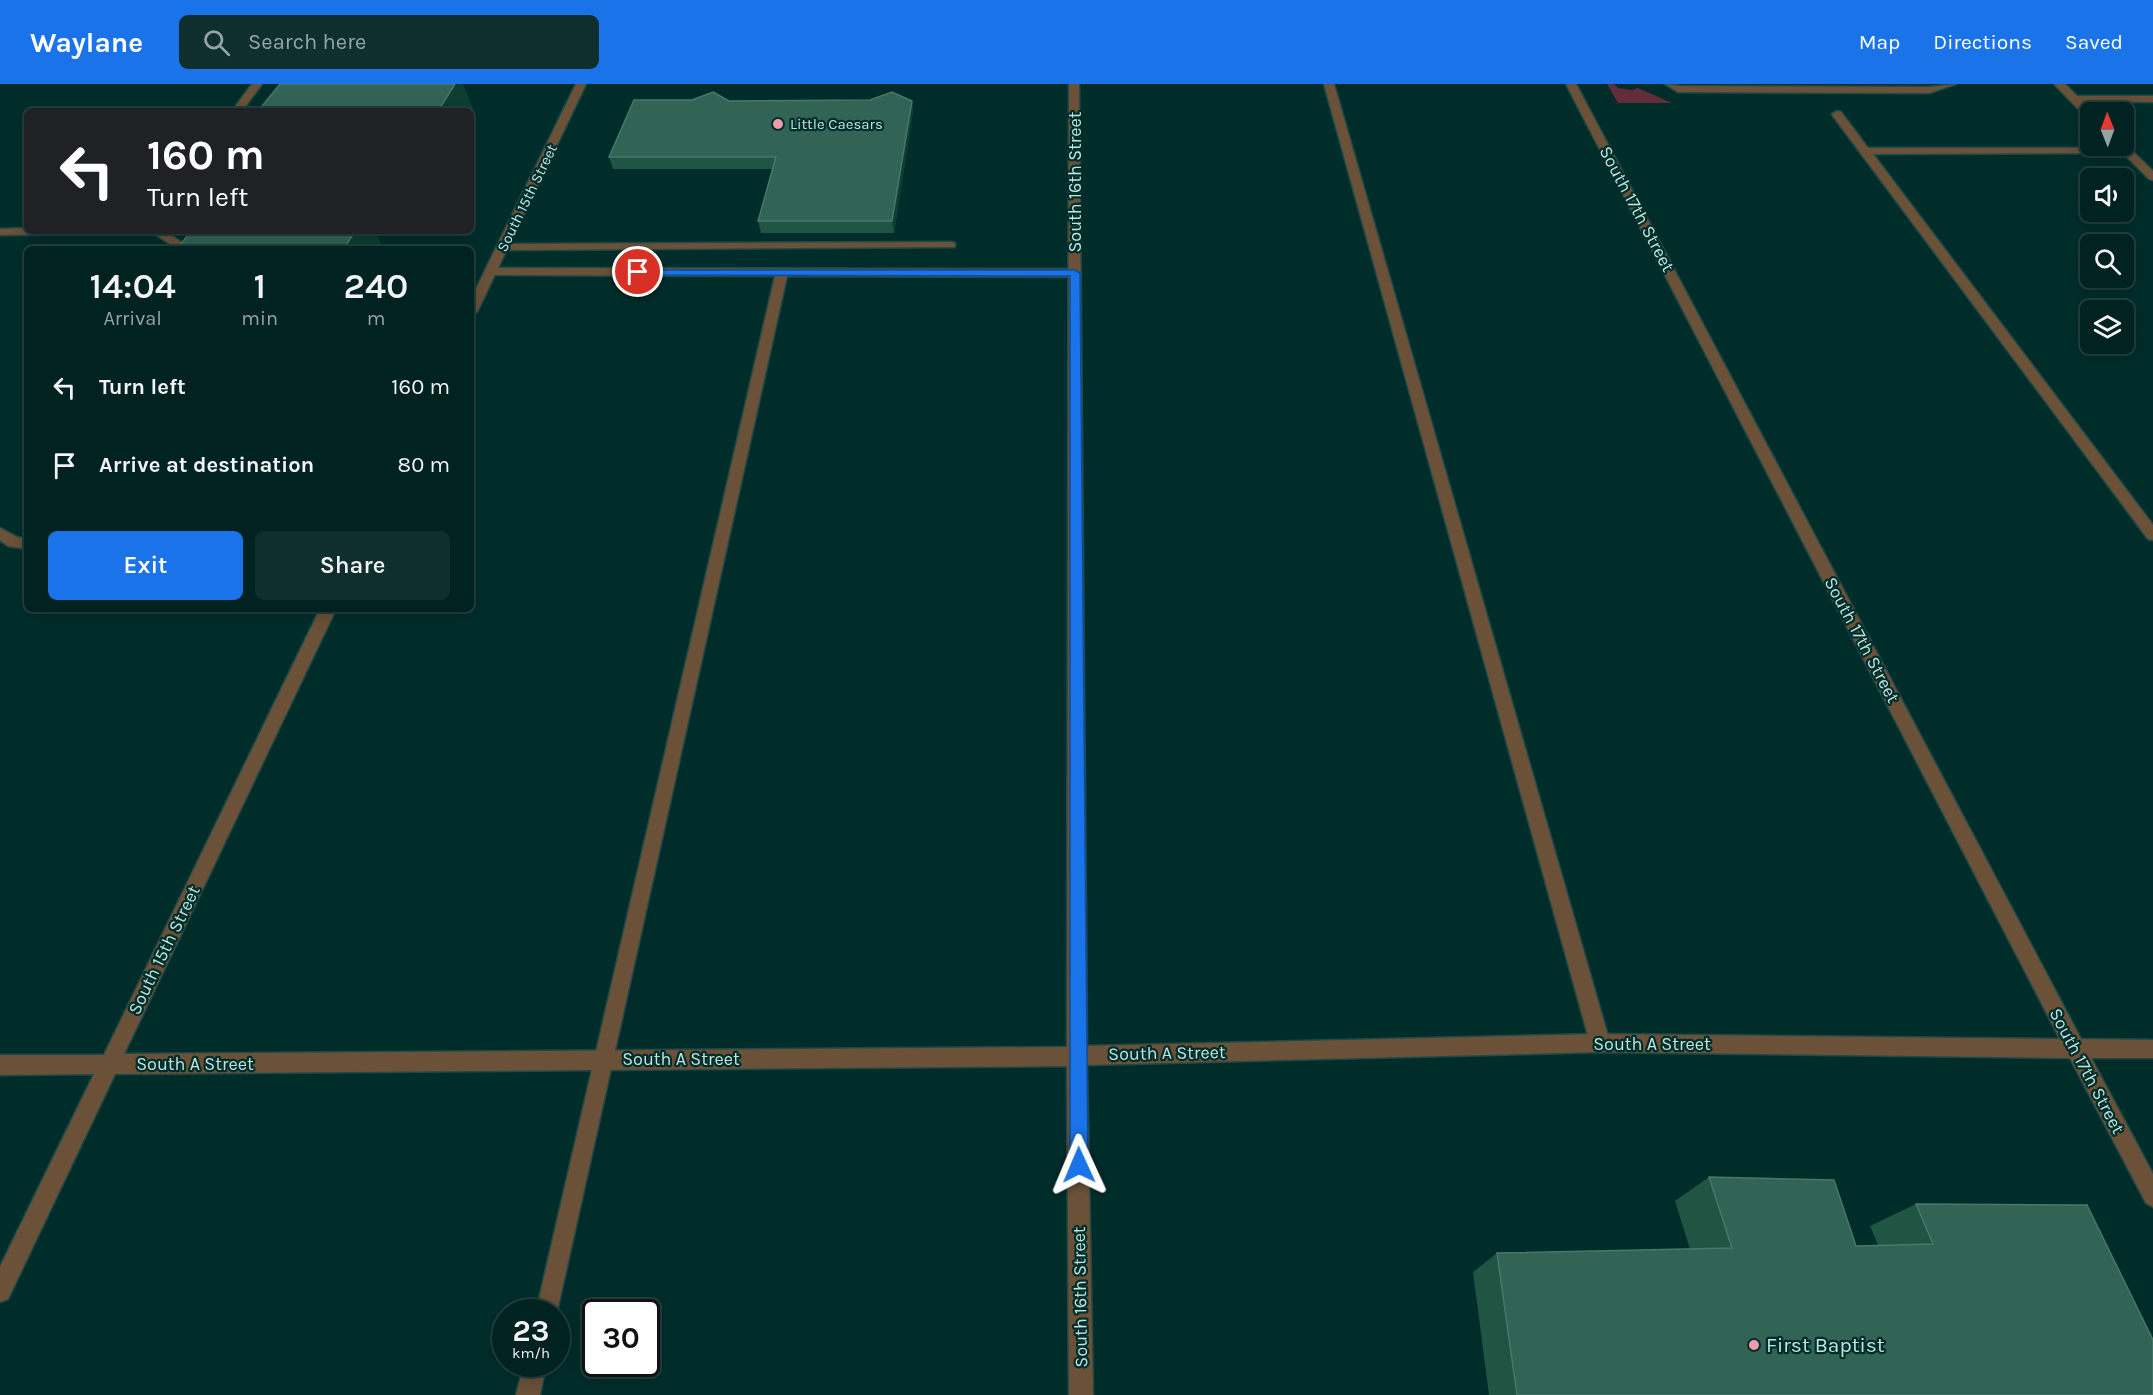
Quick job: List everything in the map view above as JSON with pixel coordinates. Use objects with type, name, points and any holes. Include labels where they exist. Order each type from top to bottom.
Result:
[{"type":"street","points":[[239,108],[257,84]]},
{"type":"street","name":"South 15th Street","points":[[474,306],[581,84]]},
{"type":"street","name":"South 16th Street","points":[[1074,84],[1077,1056],[1082,1395]]},
{"type":"street","points":[[1329,84],[1600,1043]]},
{"type":"street","name":"South 17th Street","points":[[1571,84],[2153,1196]]},
{"type":"street","points":[[1670,84],[1678,89],[1905,90],[1929,90],[1951,84]]},
{"type":"street","points":[[2059,84],[2080,105]]},
{"type":"street","points":[[2074,99],[2153,99]]},
{"type":"street","points":[[1837,114],[2153,536]]},
{"type":"street","points":[[1865,151],[2080,149]]},
{"type":"street","points":[[2132,156],[2153,177]]},
{"type":"street","points":[[0,232],[24,232]]},
{"type":"street","points":[[161,234],[177,243],[174,246]]},
{"type":"street","points":[[504,247],[951,246]]},
{"type":"street","points":[[491,272],[1075,273]]},
{"type":"street","points":[[550,1299],[782,272]]},
{"type":"street","points":[[0,533],[13,542],[24,544]]},
{"type":"street","name":"South 15th Street","points":[[0,1292],[327,612]]},
{"type":"street","name":"South A Street","points":[[0,1065],[1077,1056],[1600,1043],[2153,1049]]},
{"type":"street","points":[[528,1395],[532,1377]]},
{"type":"shaded area","points":[[1607,84],[1632,90],[1638,88],[1672,103],[1618,103]]},
{"type":"building","points":[[280,84],[455,84],[440,108],[260,108]]},
{"type":"building","points":[[713,92],[729,101],[870,100],[892,92],[912,101],[892,221],[758,221],[776,157],[609,157],[634,100],[692,100]]},
{"type":"building","points":[[189,234],[353,234],[346,246],[179,246]]},
{"type":"building","points":[[1709,1177],[1834,1180],[1856,1246],[1933,1244],[1916,1204],[2087,1205],[2153,1340],[2153,1395],[1517,1395],[1497,1253],[1732,1248]]},
{"type":"place","name":"Little Caesars","points":[[778,124]]},
{"type":"place","name":"First Baptist","points":[[1754,1345]]},
{"type":"route","points":[[638,272],[1075,273],[1079,1165]]}]
